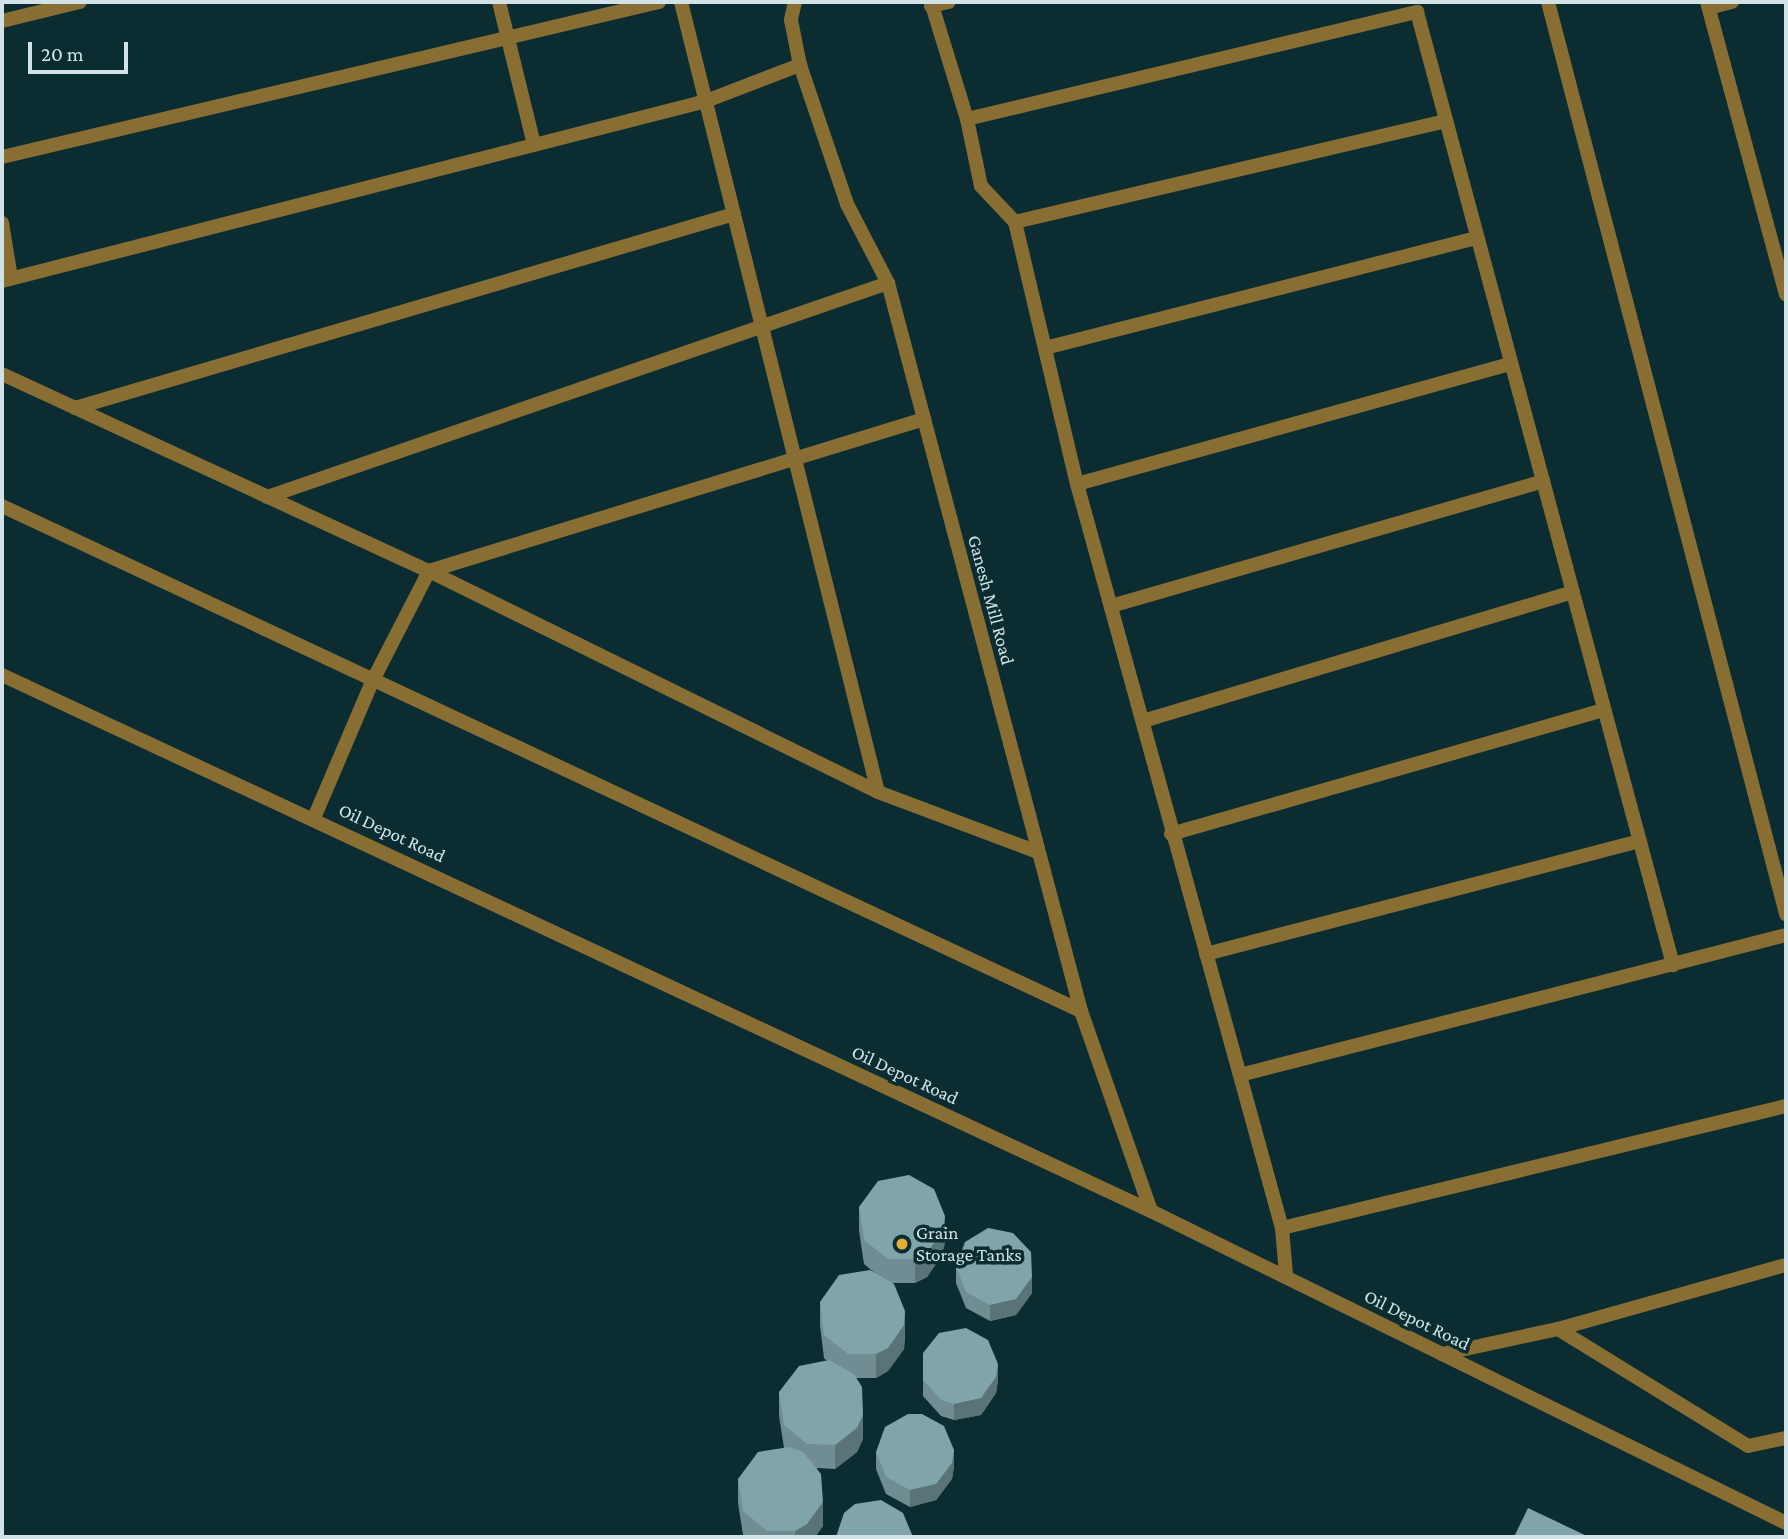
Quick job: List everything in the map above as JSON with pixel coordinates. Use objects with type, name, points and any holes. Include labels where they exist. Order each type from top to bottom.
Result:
[{"type":"street","points":[[2,21],[80,2]]},
{"type":"street","points":[[499,2],[534,145]]},
{"type":"street","points":[[2,157],[659,2]]},
{"type":"street","points":[[681,2],[878,792]]},
{"type":"street","name":"Ganesh Mill Road","points":[[795,2],[791,20],[800,65],[847,204],[888,283],[1080,1011],[1151,1211]]},
{"type":"street","points":[[949,2],[931,4],[967,119],[981,186],[1015,222],[1076,484],[1282,1228],[1286,1275]]},
{"type":"street","points":[[1548,2],[1786,914]]},
{"type":"street","points":[[1732,2],[1708,5],[1786,295]]},
{"type":"street","points":[[967,119],[1417,12],[1672,965]]},
{"type":"street","points":[[2,223],[7,280],[706,101],[800,65]]},
{"type":"street","points":[[1015,222],[1446,121]]},
{"type":"street","points":[[75,408],[734,214]]},
{"type":"street","points":[[1045,348],[1477,237]]},
{"type":"street","points":[[267,497],[888,283]]},
{"type":"street","points":[[1076,484],[1511,364]]},
{"type":"street","points":[[2,374],[429,571],[878,792],[1038,852]]},
{"type":"street","points":[[314,818],[373,680],[429,571],[924,419]]},
{"type":"street","points":[[1111,606],[1543,481]]},
{"type":"street","points":[[2,506],[1080,1011]]},
{"type":"street","points":[[1143,721],[1573,592]]},
{"type":"street","name":"Oil Depot Road","points":[[2,675],[314,818],[1286,1275],[1786,1523]]},
{"type":"street","points":[[1171,834],[1604,710]]},
{"type":"street","points":[[1206,954],[1639,841]]},
{"type":"street","points":[[1240,1075],[1786,935]]},
{"type":"street","points":[[1282,1228],[1786,1106]]},
{"type":"street","points":[[1442,1354],[1559,1329],[1786,1265]]},
{"type":"street","points":[[1559,1329],[1748,1446],[1786,1438]]},
{"type":"building","name":"Grain Storage Tanks","points":[[909,1175],[934,1189],[945,1216],[943,1230],[927,1253],[915,1259],[888,1259],[864,1240],[859,1207],[878,1181]]},
{"type":"building","name":"Grain Storage Tanks","points":[[988,1228],[1013,1233],[1031,1252],[1032,1277],[1016,1299],[990,1305],[966,1292],[956,1267],[965,1242]]},
{"type":"building","name":"Grain Storage Tanks","points":[[870,1270],[894,1284],[905,1311],[904,1325],[888,1348],[876,1354],[848,1354],[824,1335],[820,1302],[839,1275]]},
{"type":"building","points":[[966,1328],[988,1340],[998,1364],[996,1377],[981,1398],[954,1404],[941,1400],[923,1380],[923,1353],[939,1333]]},
{"type":"building","points":[[829,1360],[854,1374],[862,1387],[863,1415],[857,1428],[835,1445],[807,1444],[784,1425],[779,1392],[799,1366]]},
{"type":"building","points":[[908,1414],[922,1414],[944,1426],[954,1450],[952,1463],[936,1484],[910,1490],[886,1477],[876,1452],[885,1427]]},
{"type":"building","points":[[789,1447],[803,1452],[821,1474],[823,1502],[807,1524],[795,1531],[767,1531],[743,1511],[738,1479],[758,1452]]},
{"type":"building","points":[[881,1500],[903,1513],[913,1537],[836,1537],[844,1513],[855,1504]]},
{"type":"building","points":[[1528,1508],[1589,1537],[1514,1537]]},
{"type":"place","name":"Grain Storage Tanks","points":[[902,1244]]}]
